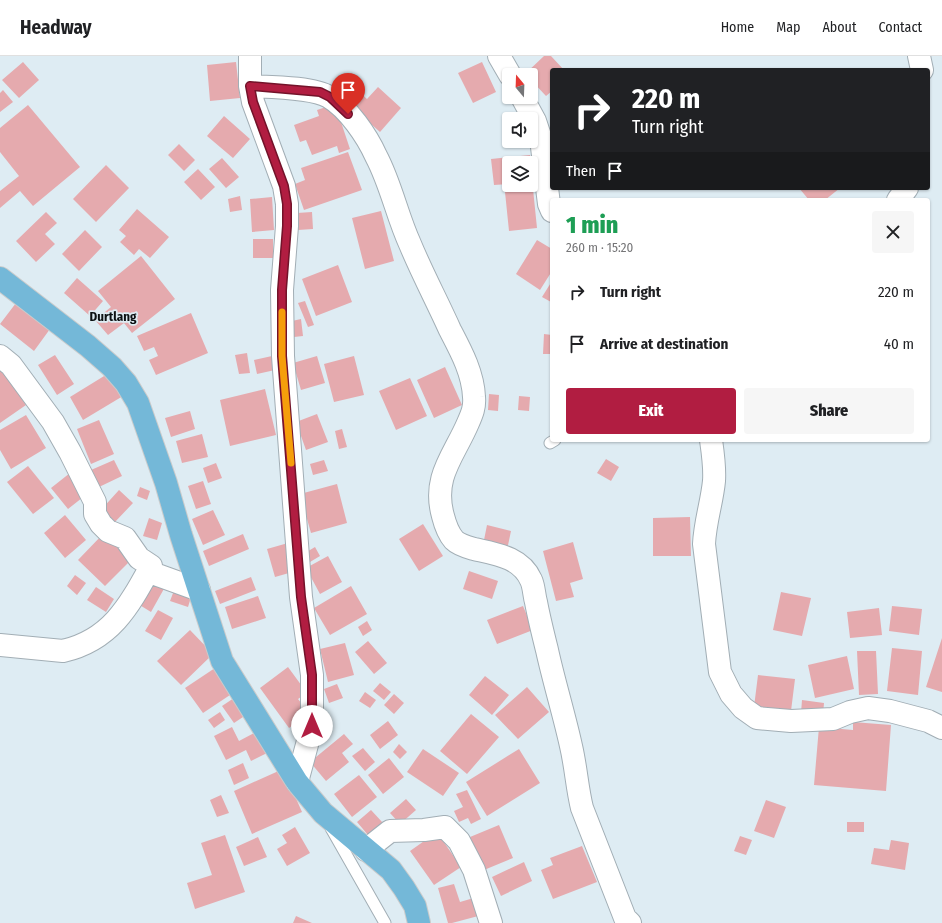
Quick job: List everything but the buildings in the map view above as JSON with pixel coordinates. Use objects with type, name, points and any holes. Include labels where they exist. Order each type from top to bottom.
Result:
[{"type":"highway","points":[[0,278],[88,346],[112,367],[126,383],[138,403],[164,476],[198,590],[222,661],[297,782],[323,813],[391,870],[415,906],[418,923]]},
{"type":"street","points":[[499,56],[506,68]]},
{"type":"street","points":[[919,56],[922,68]]},
{"type":"street","points":[[297,782],[312,726],[312,675],[301,597],[282,356],[282,290],[287,226],[287,204],[284,186],[253,102],[249,68],[313,91],[320,92],[330,97],[353,121],[366,138],[377,157],[409,244],[464,358],[472,384],[474,410],[467,427],[442,475],[439,499],[446,527],[459,544],[510,558],[517,562],[532,581],[547,652],[576,767],[582,808],[625,918],[630,923]]},
{"type":"street","points":[[526,104],[535,121],[541,139],[550,206]]},
{"type":"street","points":[[0,356],[11,365],[53,422],[95,502],[95,514],[101,524],[108,531],[125,538],[139,558],[151,566],[152,573],[198,590]]},
{"type":"street","points":[[711,442],[714,461],[714,482],[704,529],[704,544],[720,672],[731,694],[743,708],[757,718],[791,721],[833,719],[850,712],[868,708],[890,711],[928,721],[942,728]]},
{"type":"street","points":[[0,645],[63,651],[72,649],[93,640],[114,624],[123,613],[151,566]]},
{"type":"street","points":[[366,850],[390,831],[445,828],[459,841],[471,864],[491,923]]},
{"type":"lane","points":[[323,813],[384,923]]},
{"type":"slow traffic","points":[[282,312],[282,356],[291,463]]},
{"type":"district","name":"Durtlang","points":[[113,316]]},
{"type":"route","points":[[312,726],[312,675],[301,597],[282,356],[282,290],[287,226],[287,204],[284,186],[258,119],[250,86],[320,92],[330,97],[348,114]]}]
